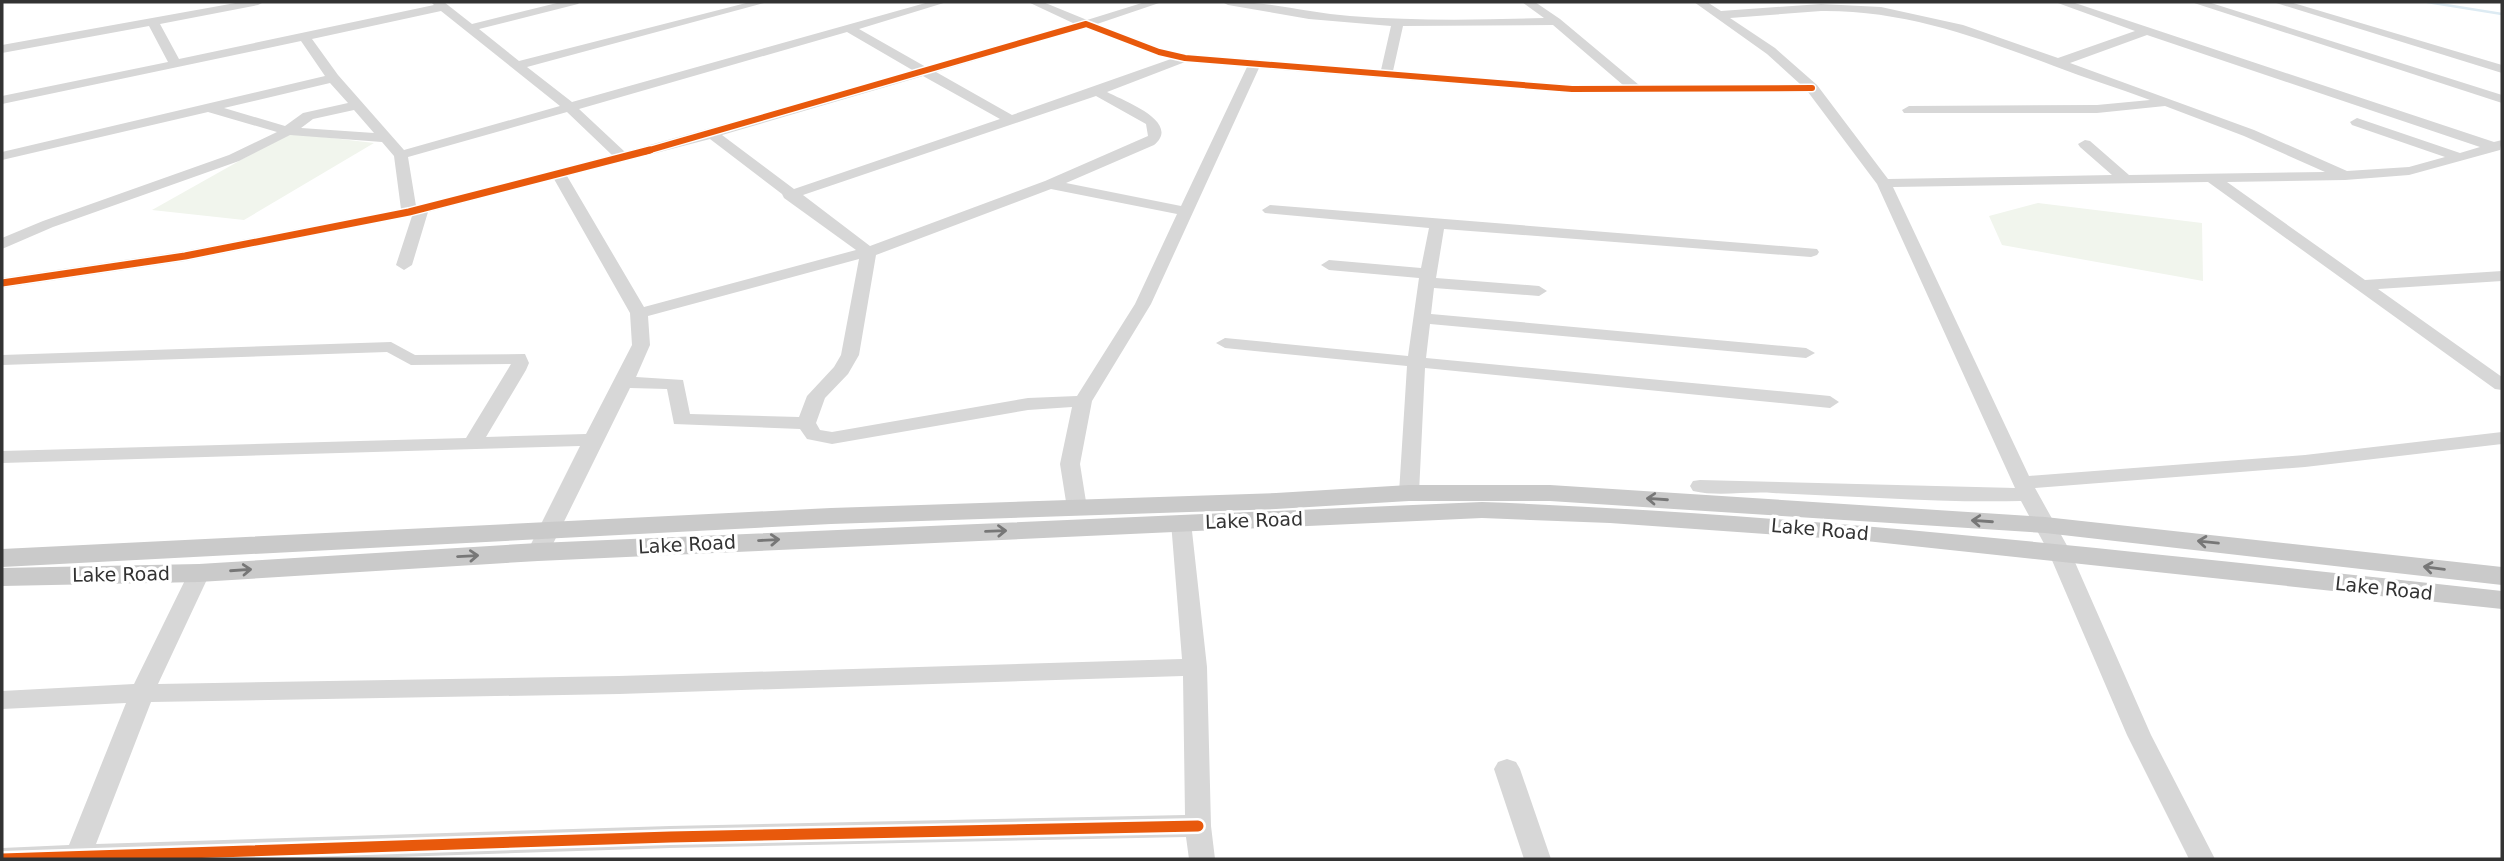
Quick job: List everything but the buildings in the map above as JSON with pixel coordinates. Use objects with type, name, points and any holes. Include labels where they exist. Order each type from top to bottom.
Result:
[{"type":"main road","name":"Lake Road","points":[[2,577],[198,573],[831,516],[1409,493],[1605,495],[2045,525],[2502,576]]},
{"type":"main road","name":"Lake Road","points":[[2,558],[1181,522],[1482,510],[1773,525],[2059,551],[2502,600]]},
{"type":"street","points":[[2,49],[258,2]]},
{"type":"street","points":[[470,27],[574,2]]},
{"type":"street","points":[[518,65],[762,2]]},
{"type":"street","points":[[401,155],[941,2]]},
{"type":"street","points":[[1034,2],[1149,49],[1185,58],[1558,88],[1812,88]]},
{"type":"street","points":[[2,283],[198,254],[416,210],[712,134],[1156,2]]},
{"type":"street","points":[[1228,2],[1304,16],[1398,22],[1476,24],[1556,21]]},
{"type":"street","points":[[1528,2],[1556,21],[1637,90]]},
{"type":"street","points":[[1700,2],[1771,51],[1812,88],[1884,183],[2025,488],[2059,551],[2139,735],[2202,859]]},
{"type":"street","points":[[1893,12],[1916,2]]},
{"type":"street","points":[[2060,2],[2499,146]]},
{"type":"street","points":[[2197,2],[2502,99]]},
{"type":"street","points":[[2279,2],[2502,69]]},
{"type":"street","points":[[2,100],[304,37],[440,4],[571,108],[622,157]]},
{"type":"street","points":[[1721,15],[1853,5],[1955,26],[2259,134],[2345,176]]},
{"type":"street","points":[[153,22],[175,64]]},
{"type":"street","points":[[1386,75],[1398,22]]},
{"type":"street","points":[[848,28],[1011,120]]},
{"type":"street","points":[[2057,63],[2146,31]]},
{"type":"street","points":[[304,37],[333,78],[401,155],[416,210],[404,265]]},
{"type":"street","points":[[789,195],[1097,91],[1185,58]]},
{"type":"street","points":[[1077,508],[1070,464],[1083,401],[1143,304],[1255,64]]},
{"type":"street","points":[[2,156],[333,78]]},
{"type":"street","points":[[639,313],[868,252],[1050,184],[1149,142],[1155,136],[1156,129],[1145,116],[1097,91]]},
{"type":"street","points":[[1909,110],[2097,108],[2168,102]]},
{"type":"street","points":[[2,244],[48,224],[234,158],[287,131],[308,116],[356,105]]},
{"type":"street","points":[[209,107],[287,131],[387,138]]},
{"type":"street","points":[[2357,122],[2460,158]]},
{"type":"street","points":[[712,134],[789,195],[868,252]]},
{"type":"street","points":[[2085,144],[2125,179]]},
{"type":"street","points":[[1884,183],[2345,176],[2409,171],[2499,146]]},
{"type":"street","points":[[543,541],[625,382],[641,345],[639,313],[558,173]]},
{"type":"street","points":[[2213,179],[2502,385]]},
{"type":"street","points":[[1050,184],[1188,212]]},
{"type":"street","points":[[1270,209],[1811,252]]},
{"type":"street","points":[[1409,493],[1416,362],[1437,223]]},
{"type":"street","points":[[806,423],[816,396],[842,370],[850,355],[868,252]]},
{"type":"street","points":[[1329,265],[1539,291]]},
{"type":"street","points":[[2364,285],[2502,276]]},
{"type":"street","points":[[1422,318],[1806,353]]},
{"type":"street","points":[[1225,343],[1830,402]]},
{"type":"street","points":[[2,360],[391,347],[411,360],[519,358],[517,370],[472,444]]},
{"type":"street","points":[[625,382],[676,384],[681,420],[806,423]]},
{"type":"street","points":[[806,423],[814,435],[832,438],[1028,404],[1083,401]]},
{"type":"street","points":[[1700,486],[1768,486],[1876,494],[1978,496],[2025,488],[2305,461],[2502,438]]},
{"type":"street","points":[[2,457],[593,440]]},
{"type":"street","points":[[1181,522],[1195,667],[1198,826],[1202,859]]},
{"type":"street","points":[[78,858],[142,693],[198,573]]},
{"type":"street","points":[[2,700],[142,693],[619,685],[1195,667]]},
{"type":"street","points":[[1507,769],[1538,859]]},
{"type":"street","points":[[2,859],[670,837],[1198,826]]},
{"type":"shaded area","points":[[289,133],[374,143],[244,220],[152,210]]},
{"type":"shaded area","points":[[2038,203],[2202,223],[2203,281],[2002,245],[1989,216]]},
{"type":"waterway","points":[[2427,2],[2502,14]]},
{"type":"cycle path","points":[[2,283],[185,256],[409,212],[712,134],[1086,24],[1159,52],[1185,58],[1572,89],[1812,88]]},
{"type":"cycle path","points":[[2,859],[670,837],[1198,826]]}]
